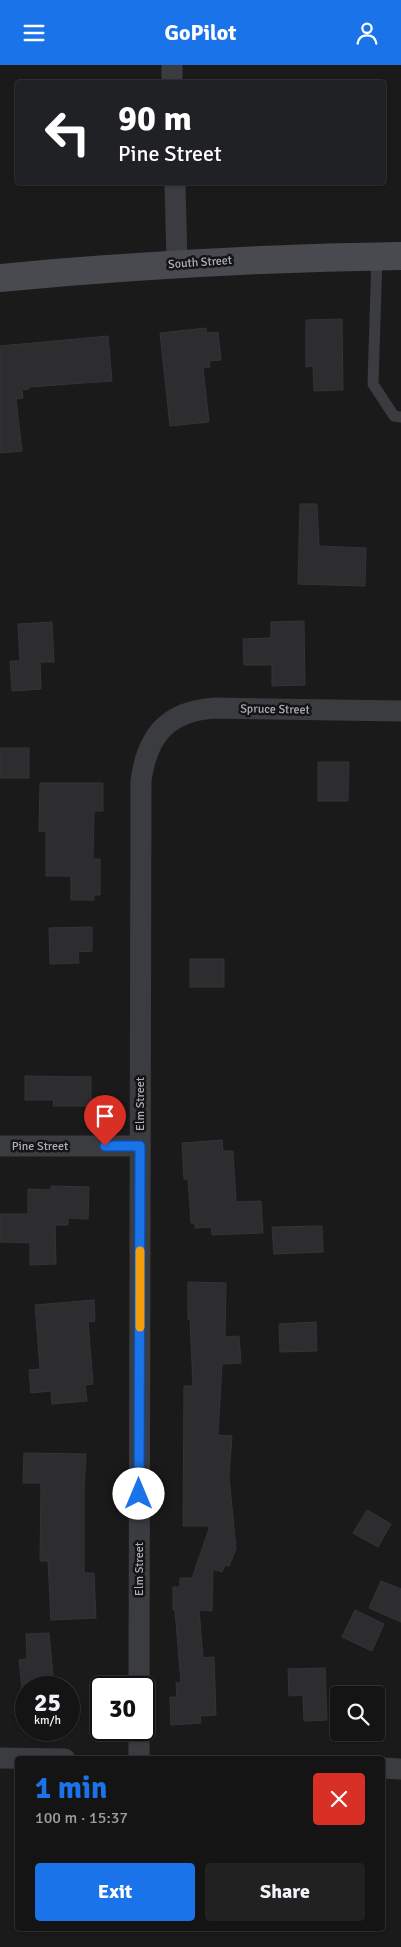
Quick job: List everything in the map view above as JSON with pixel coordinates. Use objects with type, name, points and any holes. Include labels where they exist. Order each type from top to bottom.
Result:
[{"type":"main road","name":"South Street","points":[[0,278],[176,263],[315,256],[389,256]]},
{"type":"street","points":[[172,65],[172,80]]},
{"type":"street","points":[[174,185],[176,263]]},
{"type":"street","name":"Spruce Street","points":[[158,734],[178,716],[200,709],[401,711]]},
{"type":"street","name":"Elm Street","points":[[139,1676],[141,781],[146,755],[158,734]]},
{"type":"street","name":"Pine Street","points":[[0,1146],[140,1146]]},
{"type":"street","points":[[139,1741],[139,1756]]},
{"type":"street","points":[[0,1757],[15,1757]]},
{"type":"street","points":[[385,1768],[401,1769]]},
{"type":"lane","points":[[389,256],[373,384],[394,416],[401,417]]},
{"type":"building","points":[[342,319],[343,390],[314,391],[313,366],[306,367],[306,320]]},
{"type":"building","points":[[206,328],[206,333],[218,332],[221,360],[209,361],[210,367],[203,368],[209,422],[170,426],[160,333]]},
{"type":"building","points":[[108,336],[112,381],[29,387],[29,389],[22,390],[23,398],[16,399],[22,451],[0,453],[0,346]]},
{"type":"building","points":[[300,504],[317,504],[319,546],[366,548],[365,586],[298,584]]},
{"type":"building","points":[[304,621],[305,685],[272,686],[272,665],[244,665],[243,639],[271,638],[271,622]]},
{"type":"building","points":[[52,622],[54,662],[40,662],[41,689],[12,691],[10,661],[20,661],[18,624]]},
{"type":"building","points":[[0,748],[29,748],[29,778],[0,778]]},
{"type":"building","points":[[318,762],[349,762],[348,801],[318,801]]},
{"type":"building","points":[[40,783],[103,783],[103,811],[94,811],[93,859],[100,859],[100,895],[94,895],[94,900],[71,900],[71,876],[46,876],[46,832],[39,831]]},
{"type":"building","points":[[92,927],[92,951],[78,952],[79,963],[50,964],[49,928]]},
{"type":"building","points":[[190,959],[224,959],[224,987],[190,987]]},
{"type":"building","points":[[25,1076],[91,1077],[91,1106],[53,1106],[54,1100],[25,1100]]},
{"type":"building","points":[[222,1140],[223,1151],[233,1151],[236,1202],[261,1201],[263,1233],[212,1235],[211,1227],[195,1228],[195,1223],[191,1223],[188,1179],[184,1179],[182,1143]]},
{"type":"building","points":[[51,1186],[89,1187],[88,1219],[68,1218],[68,1225],[55,1225],[56,1264],[30,1265],[30,1243],[0,1242],[0,1214],[28,1214],[28,1189],[51,1190]]},
{"type":"building","points":[[322,1226],[323,1252],[274,1254],[272,1227]]},
{"type":"building","points":[[188,1282],[226,1283],[225,1337],[239,1336],[241,1363],[222,1364],[218,1435],[232,1436],[229,1476],[236,1549],[229,1566],[225,1565],[222,1572],[213,1569],[212,1611],[199,1610],[203,1658],[214,1657],[216,1715],[200,1716],[201,1723],[171,1725],[170,1697],[177,1697],[176,1683],[181,1683],[175,1610],[173,1610],[173,1587],[180,1587],[180,1578],[192,1578],[210,1526],[183,1526],[184,1386],[193,1386],[190,1319],[188,1319]]},
{"type":"building","points":[[94,1300],[95,1321],[88,1322],[93,1384],[85,1385],[87,1401],[52,1404],[51,1391],[31,1393],[29,1370],[40,1369],[35,1305]]},
{"type":"building","points":[[316,1322],[317,1351],[280,1352],[279,1324]]},
{"type":"building","points":[[24,1453],[86,1454],[84,1573],[94,1573],[96,1618],[51,1620],[48,1561],[40,1561],[41,1483],[23,1483]]},
{"type":"building","points":[[367,1510],[391,1524],[378,1547],[353,1533]]},
{"type":"building","points":[[381,1581],[401,1589],[401,1622],[369,1608]]},
{"type":"building","points":[[355,1610],[384,1624],[372,1651],[342,1637]]},
{"type":"building","points":[[49,1633],[53,1676],[21,1676],[19,1660],[27,1659],[26,1634]]},
{"type":"building","points":[[325,1668],[327,1720],[304,1721],[303,1695],[289,1696],[288,1669]]},
{"type":"slow traffic","points":[[140,1251],[140,1327]]},
{"type":"route","points":[[105,1146],[140,1146],[139,1494]]}]
